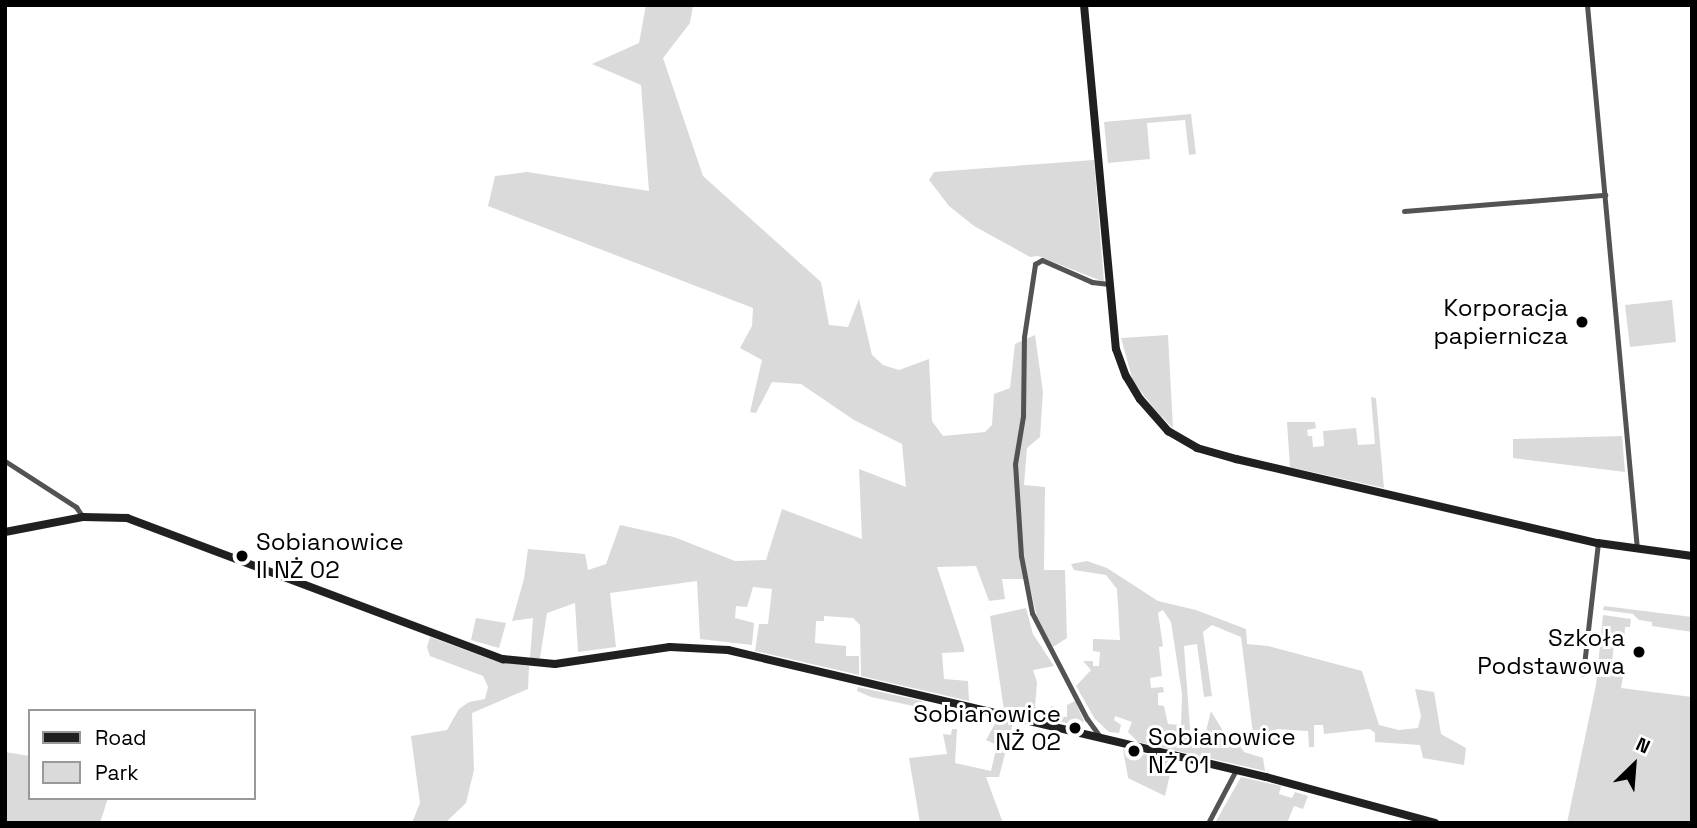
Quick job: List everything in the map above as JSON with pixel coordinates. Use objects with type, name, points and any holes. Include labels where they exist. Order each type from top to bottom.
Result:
[{"type":"street","points":[[1084,5],[1114,339],[1126,376],[1157,419],[1190,445],[1236,459],[1598,543],[1692,556]]},
{"type":"street","points":[[1587,5],[1637,550]]},
{"type":"street","points":[[1404,211],[1605,195]]},
{"type":"street","points":[[1101,738],[1087,719],[1039,630],[1029,602],[1021,556],[1015,464],[1024,405],[1024,337],[1035,264],[1042,260],[1092,282],[1108,284]]},
{"type":"street","points":[[5,461],[76,507],[83,517]]},
{"type":"street","points":[[5,532],[83,517],[120,516],[147,523],[503,659],[555,664],[670,647],[717,649],[1236,770],[1435,823]]},
{"type":"street","points":[[1584,674],[1598,543]]},
{"type":"street","points":[[1080,733],[1087,719]]},
{"type":"street","points":[[1208,823],[1236,770]]},
{"type":"green space","points":[[646,5],[693,5],[690,23],[663,58],[703,176],[821,282],[829,325],[848,327],[859,299],[872,355],[883,365],[899,370],[929,359],[932,421],[943,436],[985,432],[992,425],[994,394],[1010,388],[1015,344],[1035,335],[1043,392],[1040,437],[1027,448],[1024,485],[1045,487],[1044,570],[1065,570],[1067,638],[1053,647],[1037,617],[1028,579],[1002,579],[1005,599],[989,601],[976,566],[937,567],[964,648],[964,652],[942,653],[944,679],[968,681],[969,701],[861,676],[860,625],[853,618],[824,616],[824,621],[816,621],[815,643],[846,646],[846,656],[859,656],[859,675],[755,651],[759,624],[768,624],[772,589],[753,587],[747,607],[736,606],[735,618],[754,623],[752,645],[700,639],[697,581],[610,593],[616,647],[578,652],[575,603],[547,613],[540,658],[530,658],[533,618],[512,621],[524,579],[528,549],[585,554],[588,570],[606,564],[620,525],[674,537],[735,561],[766,560],[782,509],[862,539],[859,469],[906,487],[902,444],[854,420],[801,384],[772,382],[756,413],[750,412],[762,360],[740,348],[752,326],[753,308],[488,206],[495,176],[527,172],[649,191],[641,85],[592,64],[639,43]]},
{"type":"green space","points":[[1191,114],[1196,154],[1189,155],[1185,120],[1147,123],[1150,159],[1108,163],[1104,122]]},
{"type":"green space","points":[[1094,160],[1104,282],[1038,256],[1030,257],[974,226],[949,206],[929,180],[934,172]]},
{"type":"green space","points":[[1672,300],[1676,342],[1630,347],[1625,305]]},
{"type":"green space","points":[[1168,335],[1173,428],[1133,381],[1121,338]]},
{"type":"green space","points":[[1371,397],[1376,398],[1384,488],[1290,467],[1287,422],[1315,422],[1316,428],[1307,430],[1308,436],[1312,436],[1313,447],[1324,446],[1323,431],[1356,428],[1358,445],[1375,444]]},
{"type":"green space","points":[[1622,436],[1625,472],[1513,458],[1513,439]]},
{"type":"green space","points":[[1087,561],[1107,568],[1158,601],[1196,610],[1246,629],[1247,644],[1268,646],[1362,671],[1379,725],[1399,730],[1418,728],[1421,716],[1415,689],[1434,692],[1441,734],[1466,748],[1464,765],[1423,758],[1420,745],[1375,742],[1375,733],[1370,729],[1324,734],[1323,725],[1314,725],[1314,747],[1309,747],[1308,731],[1276,729],[1276,743],[1262,743],[1261,734],[1253,734],[1241,637],[1212,625],[1203,632],[1212,696],[1204,697],[1197,644],[1184,646],[1191,742],[1203,743],[1211,711],[1223,731],[1233,736],[1244,752],[1263,758],[1265,771],[1138,742],[1128,732],[1132,722],[1115,716],[1114,720],[1121,725],[1119,733],[1109,732],[1095,719],[1076,686],[1091,670],[1083,661],[1093,661],[1093,666],[1099,666],[1100,652],[1093,651],[1093,639],[1120,640],[1117,589],[1106,575],[1074,570],[1071,564]],"holes":[[[1163,610],[1171,622],[1182,694],[1181,725],[1168,724],[1164,706],[1158,705],[1158,693],[1164,692],[1163,687],[1151,688],[1150,678],[1162,676],[1159,647],[1163,646],[1158,613]]]},
{"type":"green space","points":[[1604,606],[1692,617],[1692,632],[1652,626],[1652,622],[1639,620],[1633,614],[1603,610]]},
{"type":"green space","points":[[1026,608],[1033,634],[1054,666],[1033,670],[1037,682],[1035,707],[1041,708],[1040,716],[1049,717],[1051,706],[1055,707],[1055,716],[1067,717],[1067,705],[1075,701],[1084,721],[1081,726],[1004,710],[990,616]]},
{"type":"green space","points":[[1603,615],[1631,619],[1630,627],[1625,627],[1624,642],[1614,642],[1612,664],[1625,666],[1621,688],[1692,697],[1692,823],[1567,823],[1596,685]]},
{"type":"green space","points":[[476,618],[506,623],[499,648],[471,640]]},
{"type":"green space","points":[[430,637],[495,661],[529,666],[528,689],[472,713],[474,770],[466,803],[445,823],[412,823],[420,803],[411,736],[447,730],[459,709],[469,702],[485,699],[488,687],[483,676],[430,656],[427,647]]},
{"type":"green space","points":[[858,687],[922,701],[923,708],[871,697],[857,691]]},
{"type":"green space","points":[[997,720],[1013,723],[999,777],[986,777],[1003,823],[920,823],[909,758],[947,754],[943,734],[951,735],[952,729],[957,729],[955,763],[991,771],[997,745],[986,740]]},
{"type":"green space","points":[[1123,749],[1173,761],[1165,796],[1128,778]]},
{"type":"green space","points":[[5,752],[28,756],[28,800],[107,800],[100,823],[5,823]]},
{"type":"green space","points":[[1241,777],[1281,786],[1279,794],[1292,798],[1295,792],[1308,796],[1303,809],[1294,806],[1287,823],[1215,823]]},
{"type":"place","name":"Korporacja papiernicza","points":[[1582,322]]},
{"type":"place","name":"Sobianowice II NŻ 02","points":[[242,556]]},
{"type":"place","name":"Szkoła Podstawowa","points":[[1639,652]]},
{"type":"place","name":"Sobianowice NŻ 02","points":[[1075,728]]},
{"type":"place","name":"Sobianowice NŻ 01","points":[[1134,751]]}]
